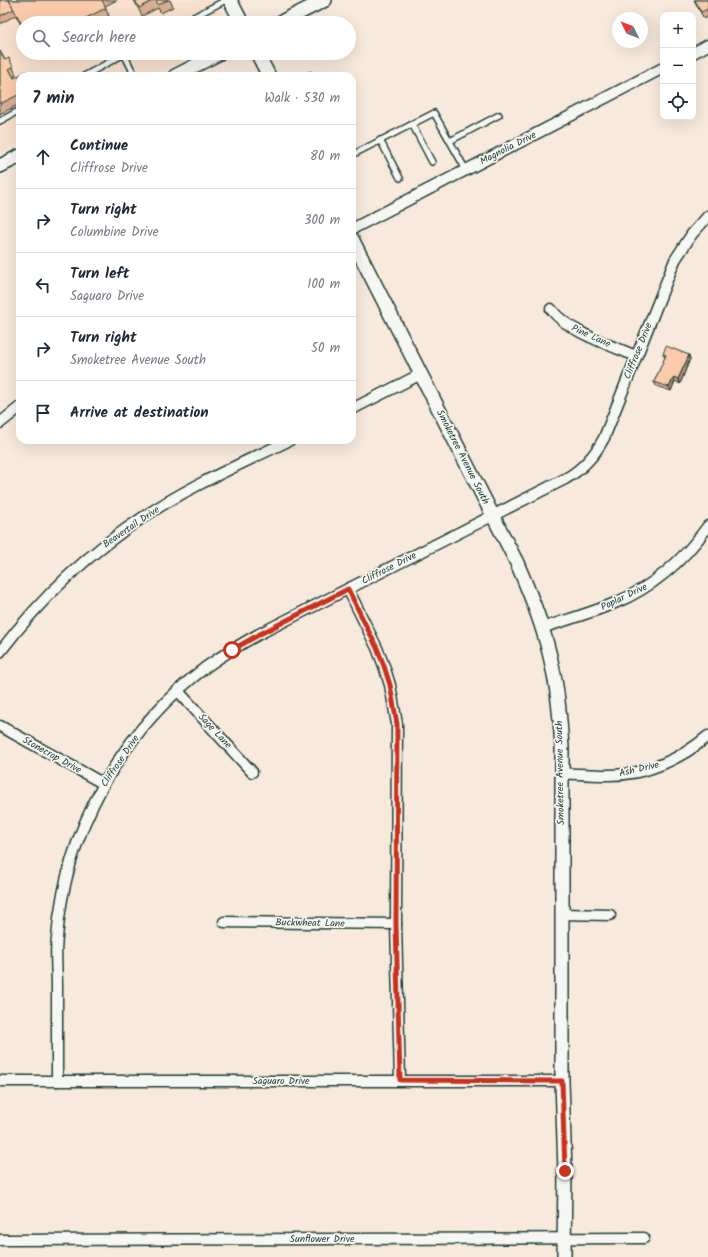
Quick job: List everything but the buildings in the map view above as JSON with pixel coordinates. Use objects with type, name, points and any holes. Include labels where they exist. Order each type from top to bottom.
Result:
[{"type":"street","points":[[230,0],[238,16]]},
{"type":"street","points":[[293,16],[325,0]]},
{"type":"street","points":[[696,51],[708,45]]},
{"type":"street","points":[[183,72],[206,60]]},
{"type":"street","points":[[261,60],[267,72]]},
{"type":"street","name":"Magnolia Drive","points":[[356,227],[660,70]]},
{"type":"street","points":[[0,166],[16,158]]},
{"type":"street","name":"Cliffrose Drive","points":[[57,1081],[56,940],[60,908],[67,877],[87,816],[118,760],[137,734],[158,710],[178,691],[205,668],[232,650],[260,634],[571,475],[588,462],[604,438],[675,260],[692,234],[708,216]]},
{"type":"street","name":"Smoketree Avenue South","points":[[356,247],[520,570],[532,598],[554,671],[562,747],[561,914],[562,1081],[565,1171],[564,1257]]},
{"type":"street","name":"Pine Lane","points":[[551,309],[560,320],[572,328],[636,356]]},
{"type":"street","points":[[356,407],[421,374]]},
{"type":"street","points":[[0,423],[16,410]]},
{"type":"street","name":"Beavertail Drive","points":[[0,652],[17,629],[46,597],[77,567],[110,540],[146,515],[183,494],[282,444]]},
{"type":"street","name":"Poplar Drive","points":[[542,628],[615,603],[646,587],[661,576],[687,552],[708,526]]},
{"type":"street","points":[[348,589],[377,648],[390,685],[394,704],[398,743],[396,924],[400,1080]]},
{"type":"street","name":"Sage Lane","points":[[178,691],[252,772]]},
{"type":"street","name":"Stonecrop Drive","points":[[0,726],[104,784]]},
{"type":"street","name":"Ash Drive","points":[[561,773],[611,775],[648,769],[671,761],[682,755],[708,736]]},
{"type":"street","points":[[561,914],[610,915]]},
{"type":"street","name":"Buckwheat Lane","points":[[224,922],[396,924]]},
{"type":"street","name":"Saguaro Drive","points":[[0,1081],[562,1081]]},
{"type":"street","name":"Sunflower Drive","points":[[0,1240],[644,1238]]},
{"type":"lane","points":[[195,16],[226,0]]},
{"type":"lane","points":[[91,72],[114,60]]},
{"type":"lane","points":[[128,60],[133,72]]},
{"type":"lane","points":[[0,121],[16,112]]},
{"type":"lane","points":[[356,153],[434,113],[466,170]]},
{"type":"lane","points":[[450,141],[499,115]]},
{"type":"lane","points":[[412,124],[432,162]]},
{"type":"lane","points":[[380,140],[400,178]]},
{"type":"shaded area","points":[[0,0],[213,0],[221,16],[16,16],[16,60],[184,60],[160,72],[16,72],[16,145],[0,154]]},
{"type":"route","points":[[232,650],[348,589],[377,648],[384,666],[390,685],[397,724],[396,924],[400,1080],[562,1081],[565,1171]]}]
